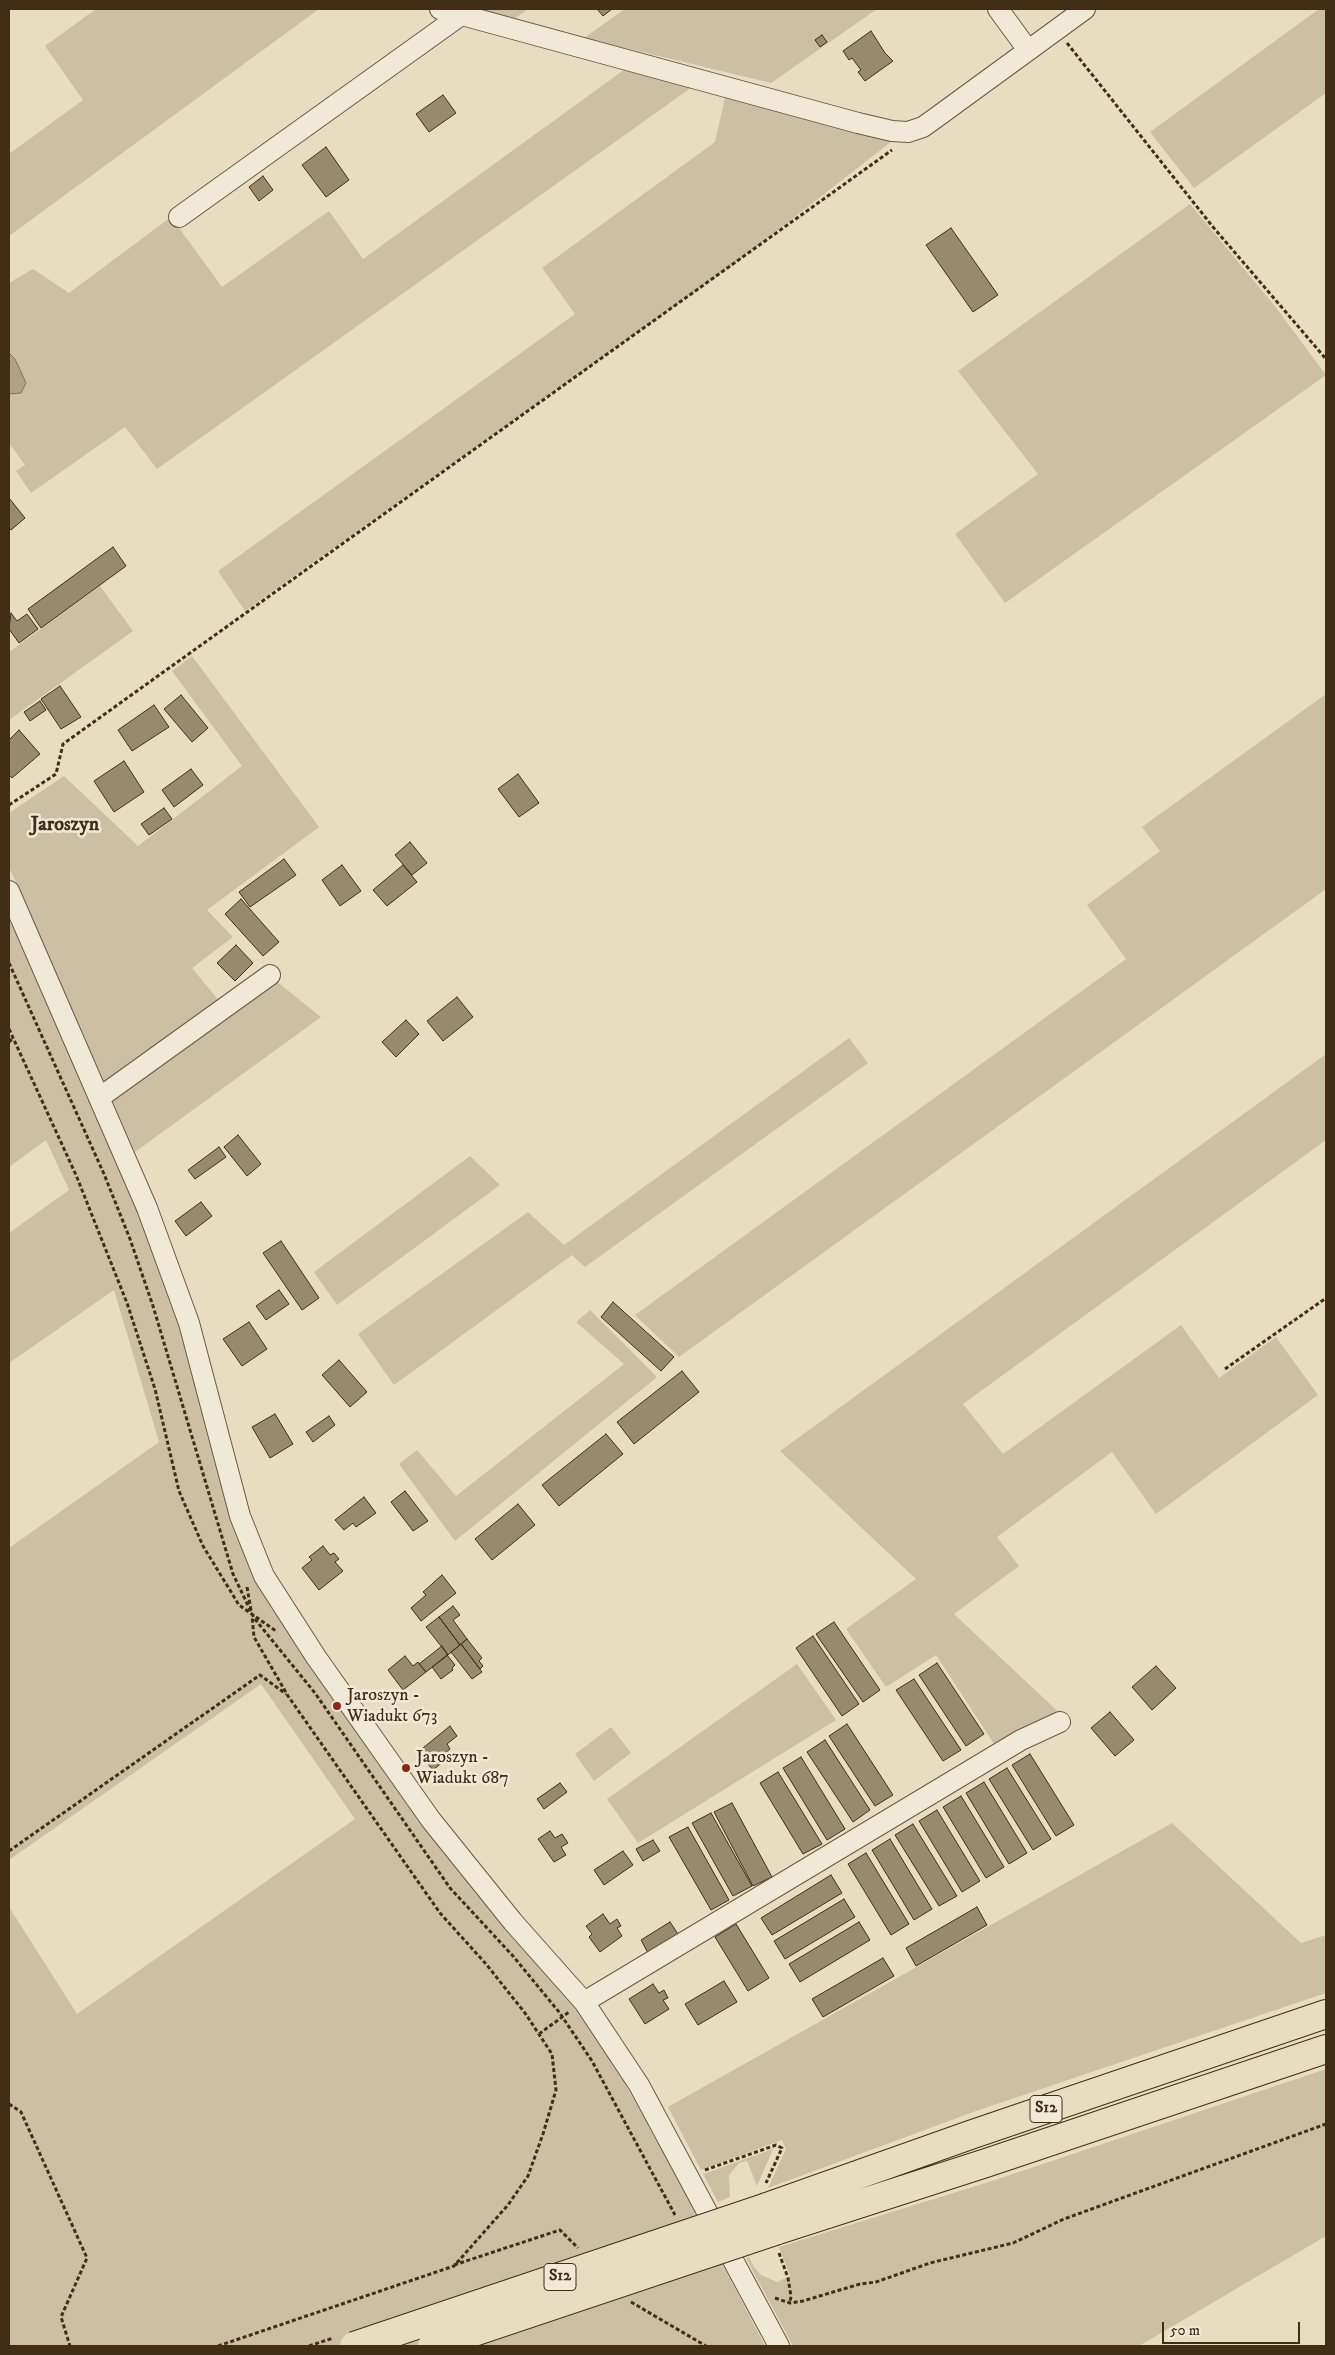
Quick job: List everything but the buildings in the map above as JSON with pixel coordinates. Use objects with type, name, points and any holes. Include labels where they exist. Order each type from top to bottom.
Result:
[{"type":"highway","name":"S12","points":[[432,2346],[771,2218],[965,2136],[1326,2014]]},
{"type":"highway","name":"S12","points":[[354,2346],[771,2218],[986,2163],[1326,2049]]},
{"type":"street","points":[[440,9],[858,123],[892,131],[908,132],[923,126],[941,114],[1085,9]]},
{"type":"street","points":[[998,9],[1028,50]]},
{"type":"street","points":[[179,217],[461,15]]},
{"type":"street","points":[[9,891],[146,1208],[189,1323],[240,1516],[264,1576],[316,1657],[431,1820],[513,1922],[584,2002],[639,2085],[779,2346]]},
{"type":"street","points":[[99,1098],[270,975]]},
{"type":"street","points":[[584,2002],[1021,1740],[1060,1722]]},
{"type":"path","points":[[1056,29],[1214,227],[1326,359]]},
{"type":"path","points":[[9,804],[56,774],[63,744],[896,148],[908,132]]},
{"type":"path","points":[[9,963],[104,1174],[130,1239],[153,1306],[233,1574],[252,1613],[315,1693],[450,1888],[513,1956],[564,2016],[592,2061],[675,2215]]},
{"type":"path","points":[[9,1029],[76,1175],[128,1303],[155,1388],[179,1491],[203,1546],[239,1605],[282,1636]]},
{"type":"path","points":[[9,1042],[13,1038]]},
{"type":"path","points":[[1226,1370],[1326,1298]]},
{"type":"path","points":[[218,2346],[454,2266],[508,2206],[531,2167],[556,2090],[552,2054],[539,2034],[486,1964],[440,1913],[288,1696],[254,1637],[247,1584]]},
{"type":"path","points":[[9,1851],[260,1675],[288,1696]]},
{"type":"path","points":[[539,2034],[564,2016]]},
{"type":"path","points":[[9,2104],[21,2112],[87,2258],[62,2317],[70,2346]]},
{"type":"path","points":[[750,2291],[790,2303],[876,2282],[930,2262],[1013,2243],[1064,2219],[1326,2124]]},
{"type":"path","points":[[688,2176],[776,2145],[782,2148],[771,2218],[788,2278],[791,2296],[790,2303]]},
{"type":"shaded area","points":[[96,9],[319,9],[9,236],[9,154],[83,100],[45,46]]},
{"type":"shaded area","points":[[467,9],[528,9],[510,22]]},
{"type":"shaded area","points":[[625,9],[877,9],[771,83],[584,38]]},
{"type":"shaded area","points":[[1319,9],[1326,9],[1326,93],[1194,188],[1150,132]]},
{"type":"shaded area","points":[[628,67],[692,87],[157,469],[125,427],[31,493],[16,471],[25,465],[9,443],[9,394],[21,393],[15,359],[9,353],[9,283],[33,269],[69,293],[171,217],[222,287],[329,211],[363,259]]},
{"type":"shaded area","points":[[726,93],[896,138],[737,262],[245,611],[218,571],[575,314],[542,268],[715,142]]},
{"type":"shaded area","points":[[1190,204],[1274,305],[1326,375],[1005,603],[955,534],[1038,474],[958,371]]},
{"type":"shaded area","points":[[9,353],[15,359],[26,383],[21,393],[9,394]]},
{"type":"shaded area","points":[[100,586],[133,631],[9,720],[9,652]]},
{"type":"shaded area","points":[[192,656],[319,827],[207,910],[233,937],[192,968],[230,1014],[276,981],[321,1017],[135,1152],[9,867],[9,813],[64,776],[138,846],[242,766],[172,671]]},
{"type":"shaded area","points":[[1326,694],[1326,889],[679,1357],[635,1315],[1126,959],[1087,905],[1160,851],[1142,827]]},
{"type":"shaded area","points":[[9,911],[139,1209],[192,1362],[230,1504],[311,1663],[371,1753],[456,1866],[542,1965],[579,2012],[624,2082],[677,2177],[765,2346],[9,2346],[9,1907],[77,2014],[355,1819],[261,1684],[9,1860],[9,1548],[159,1442],[114,1290],[9,1363],[9,1233],[69,1190],[46,1140],[9,1167]]},
{"type":"shaded area","points":[[849,1038],[868,1063],[585,1267],[572,1255],[394,1385],[358,1334],[528,1212],[564,1245]]},
{"type":"shaded area","points":[[1326,1054],[1326,1140],[963,1404],[1003,1454],[1181,1325],[1219,1378],[1276,1337],[1318,1395],[1156,1514],[1112,1452],[997,1537],[1019,1566],[954,1614],[1067,1720],[1002,1756],[936,1655],[886,1687],[846,1629],[916,1579],[780,1451]]},
{"type":"shaded area","points":[[470,1156],[500,1185],[337,1305],[314,1272]]},
{"type":"shaded area","points":[[590,1310],[657,1377],[455,1541],[399,1464],[417,1450],[456,1496],[624,1364],[576,1322]]},
{"type":"shaded area","points":[[797,1664],[836,1720],[638,1843],[607,1799]]},
{"type":"shaded area","points":[[611,1727],[631,1753],[594,1781],[575,1754]]},
{"type":"shaded area","points":[[1172,1823],[1301,1943],[1326,1935],[1326,1993],[976,2111],[768,2188],[786,2149],[782,2140],[701,2170],[668,2107]]},
{"type":"shaded area","points":[[1326,2069],[1326,2236],[1139,2346],[793,2346],[746,2258],[749,2257],[761,2275],[777,2282],[790,2276],[779,2247],[995,2180]]},
{"type":"shaded area","points":[[773,2149],[757,2186],[747,2161],[739,2163],[729,2175],[730,2197],[718,2202],[703,2174]]},
{"type":"place","name":"Jaroszyn - Wiadukt 673","points":[[337,1706]]},
{"type":"place","name":"Jaroszyn - Wiadukt 687","points":[[406,1768]]},
{"type":"district","name":"Jaroszyn","points":[[65,826]]}]
